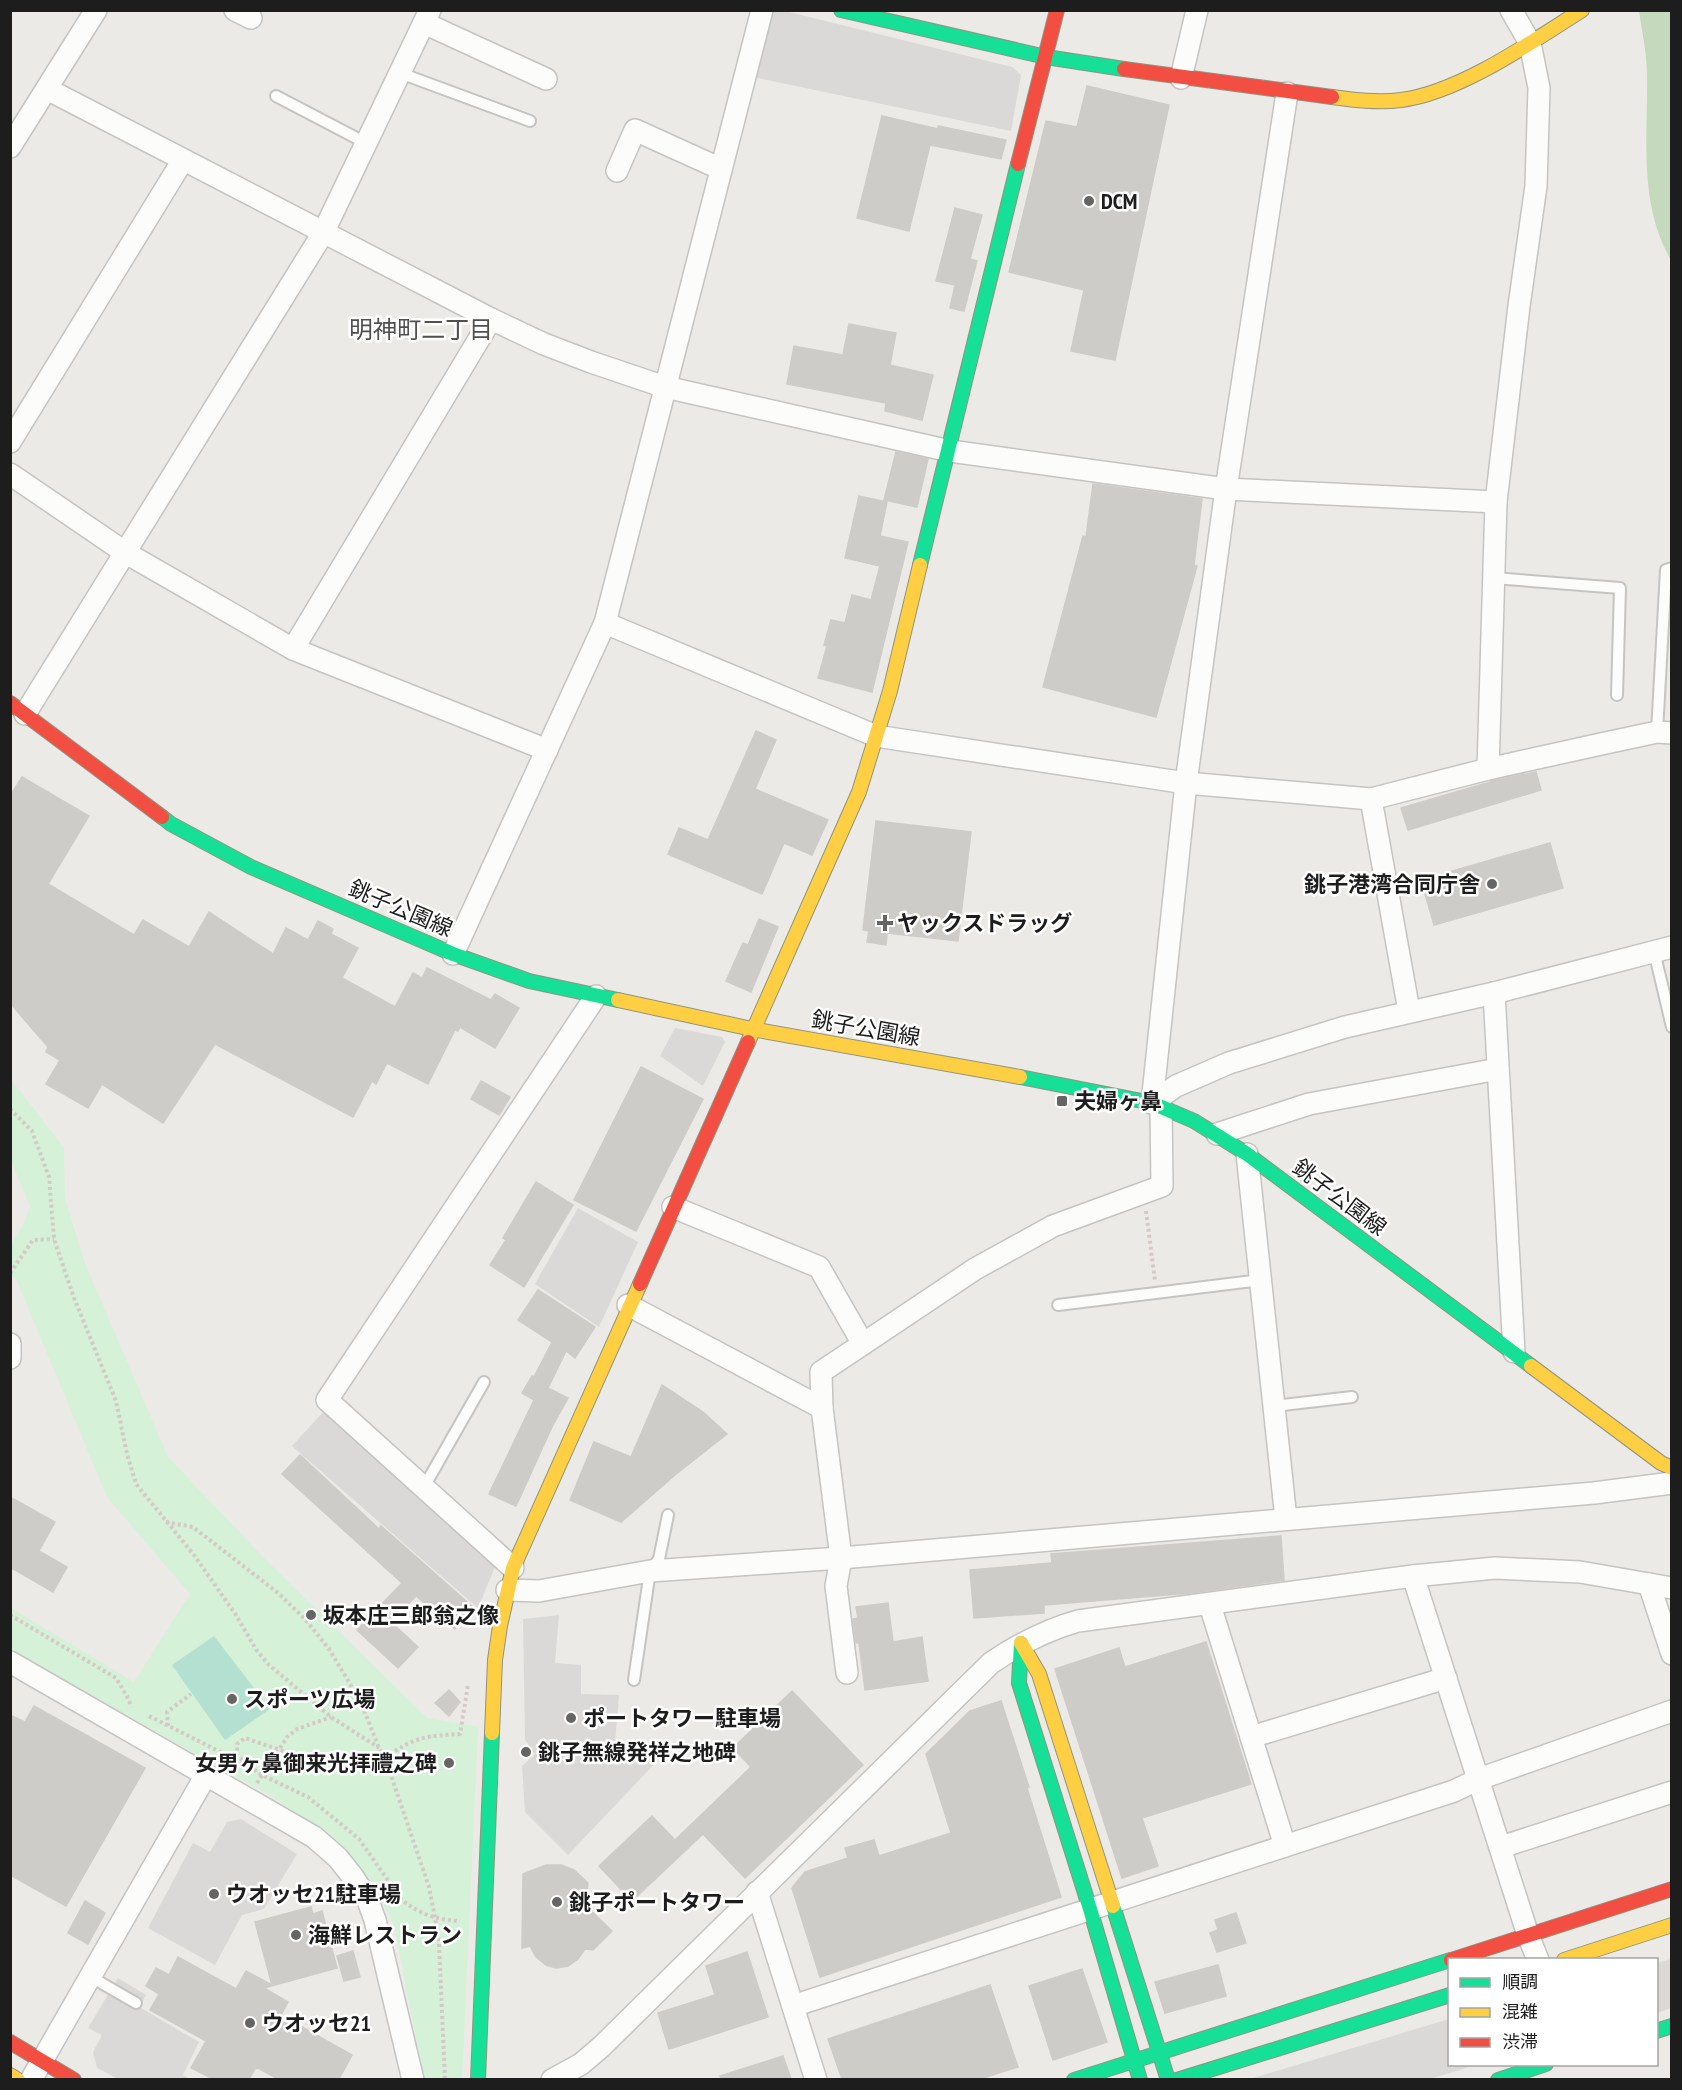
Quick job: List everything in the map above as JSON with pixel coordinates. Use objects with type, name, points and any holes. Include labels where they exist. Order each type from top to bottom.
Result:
[{"type":"street","points":[[10,147],[96,10]]},
{"type":"street","points":[[453,954],[605,623],[762,10]]},
{"type":"street","points":[[841,10],[1046,57],[1287,93],[1360,101],[1401,100],[1431,93],[1463,80],[1530,43],[1582,10]]},
{"type":"street","points":[[478,2079],[495,1659],[513,1568],[628,1305],[859,792],[890,691],[1057,10]]},
{"type":"street","points":[[1181,78],[1197,10]]},
{"type":"street","points":[[1488,769],[1496,502],[1536,186],[1539,88],[1530,43],[1511,10]]},
{"type":"street","points":[[18,709],[126,553],[323,233],[427,17],[546,79]]},
{"type":"street","points":[[46,89],[491,319],[544,344],[665,387],[950,451],[1226,489],[1496,502]]},
{"type":"street","points":[[847,1673],[836,1586],[841,1558],[822,1408],[821,1372],[975,1269],[1053,1226],[1162,1185],[1156,1105],[1186,783],[1226,489],[1287,93]]},
{"type":"street","points":[[617,171],[635,130],[721,169]]},
{"type":"street","points":[[10,442],[183,160]]},
{"type":"street","points":[[293,649],[491,319]]},
{"type":"street","points":[[10,474],[126,553],[293,649],[547,750]]},
{"type":"street","points":[[605,623],[876,736],[1186,783],[1371,799],[1488,769],[1664,733]]},
{"type":"street","name":"銚子公園線","points":[[18,709],[171,824],[251,867],[453,954],[529,981],[752,1029],[1113,1094],[1156,1105],[1194,1121],[1247,1154],[1661,1463],[1671,1468]]},
{"type":"street","points":[[1371,799],[1409,1011]]},
{"type":"street","points":[[1156,1105],[1176,1086],[1229,1063],[1345,1027],[1494,993],[1663,949]]},
{"type":"street","points":[[1494,993],[1514,1352]]},
{"type":"street","points":[[513,1568],[327,1400],[596,996]]},
{"type":"street","points":[[1216,1134],[1309,1104],[1498,1069]]},
{"type":"street","points":[[1247,1154],[1286,1519]]},
{"type":"street","points":[[673,1207],[819,1267],[863,1344]]},
{"type":"street","points":[[628,1305],[822,1408]]},
{"type":"street","points":[[10,1344],[10,1358]]},
{"type":"street","points":[[507,1590],[539,1591],[650,1571],[841,1558],[1594,1493],[1671,1483]]},
{"type":"street","points":[[552,2079],[581,2064],[601,2047],[991,1663],[1021,1643],[1054,1628],[1078,1621],[1413,1576],[1495,1569],[1580,1572],[1671,1588]]},
{"type":"street","points":[[1413,1576],[1528,1935],[1538,1958]]},
{"type":"street","points":[[1649,1584],[1671,1654]]},
{"type":"street","points":[[1210,1605],[1285,1846]]},
{"type":"street","points":[[1021,1643],[1039,1674],[1168,2079]]},
{"type":"street","points":[[1021,1643],[1019,1683],[1090,1909],[1140,2079]]},
{"type":"street","points":[[10,1662],[314,1837],[338,1858],[367,1898],[375,1920],[412,2079]]},
{"type":"street","points":[[1251,1737],[1446,1678]]},
{"type":"street","points":[[793,2006],[1454,1791],[1479,1779],[1671,1711]]},
{"type":"street","points":[[31,2079],[206,1775]]},
{"type":"street","points":[[1501,1847],[1671,1792]]},
{"type":"street","points":[[1456,1958],[1671,1889]]},
{"type":"street","points":[[757,1892],[816,2079]]},
{"type":"street","points":[[1567,1958],[1671,1925]]},
{"type":"street","points":[[1074,2079],[1448,1961]]},
{"type":"street","points":[[1177,2079],[1448,1995]]},
{"type":"street","points":[[10,2042],[74,2079]]},
{"type":"street","points":[[1498,2079],[1540,2066]]},
{"type":"street","points":[[10,2075],[18,2079]]},
{"type":"lane","points":[[400,74],[530,122]]},
{"type":"lane","points":[[276,96],[366,143]]},
{"type":"lane","points":[[1664,733],[1666,570],[1671,568]]},
{"type":"lane","points":[[1493,578],[1620,588],[1617,695]]},
{"type":"lane","points":[[1663,949],[1671,1027]]},
{"type":"lane","points":[[1058,1305],[1261,1280]]},
{"type":"lane","points":[[424,1487],[484,1382]]},
{"type":"lane","points":[[1274,1406],[1352,1397]]},
{"type":"lane","points":[[634,1680],[650,1571],[659,1559],[668,1515]]},
{"type":"lane","points":[[91,1977],[136,2002]]},
{"type":"path","points":[[10,1109],[32,1131],[47,1169],[54,1239],[78,1308],[116,1401],[136,1484],[194,1555],[236,1615],[257,1651],[269,1665],[331,1717],[379,1748]]},
{"type":"path","points":[[1144,1192],[1157,1293]]},
{"type":"path","points":[[10,1273],[33,1240],[54,1239]]},
{"type":"path","points":[[166,1522],[193,1527],[278,1593],[305,1619],[329,1649],[363,1708],[385,1758],[429,1887],[440,1944],[441,2028],[445,2079]]},
{"type":"path","points":[[10,1615],[116,1678],[131,1707]]},
{"type":"path","points":[[385,1758],[406,1743],[427,1736],[460,1734],[469,1674]]},
{"type":"path","points":[[168,1726],[167,1712],[191,1694]]},
{"type":"path","points":[[121,1703],[308,1797],[359,1839],[401,1899],[422,1913],[435,1918],[464,1921]]},
{"type":"path","points":[[262,1775],[287,1737],[297,1729],[331,1717]]},
{"type":"path","points":[[250,1767],[237,1755],[237,1744],[245,1738],[289,1753]]},
{"type":"shaded area","points":[[763,10],[785,11],[1012,67],[1021,75],[1011,131],[748,76]]},
{"type":"shaded area","points":[[675,1028],[722,1037],[725,1042],[703,1086],[660,1056]]},
{"type":"shaded area","points":[[578,1208],[638,1242],[599,1327],[535,1284]]},
{"type":"shaded area","points":[[326,1409],[495,1567],[478,1608],[292,1446]]},
{"type":"shaded area","name":"ポートタワー駐車場","points":[[559,1615],[555,1663],[581,1665],[581,1694],[619,1695],[615,1743],[651,1748],[660,1758],[568,1855],[525,1812],[522,1766],[535,1754],[525,1740],[523,1619]]},
{"type":"shaded area","points":[[241,1819],[297,1854],[264,1909],[242,1915],[215,1965],[148,1928],[193,1843],[210,1852],[227,1822]]},
{"type":"shaded area","points":[[1671,1959],[1671,2008],[1658,2013],[1658,1963]]},
{"type":"shaded area","points":[[118,1978],[146,1995],[139,2007],[199,2042],[183,2075],[190,2079],[118,2079],[97,2068],[93,2052],[102,2035],[88,2028]]},
{"type":"shaded area","points":[[1448,2019],[1448,2066],[1473,2066],[1430,2079],[1250,2079]]},
{"type":"green space","points":[[1639,11],[1671,11],[1671,260],[1653,216],[1649,193],[1646,146],[1647,67]]},
{"type":"green space","points":[[10,1078],[64,1148],[65,1199],[85,1263],[168,1457],[266,1560],[427,1718],[478,1727],[462,2079],[424,2079],[394,1925],[372,1881],[332,1839],[273,1797],[11,1650],[11,1608],[134,1682],[190,1594],[107,1497],[17,1281],[11,1274],[11,1246],[30,1206],[11,1161]]},
{"type":"green space","points":[[214,1636],[270,1709],[225,1740],[172,1665]]},
{"type":"building","points":[[1087,86],[1169,105],[1115,360],[1071,351],[1084,290],[1009,272],[1046,121],[1077,127]]},
{"type":"building","points":[[882,116],[938,129],[938,126],[1006,140],[1001,159],[930,145],[909,231],[857,218]]},
{"type":"building","points":[[955,208],[982,215],[970,259],[977,261],[964,311],[950,308],[955,285],[936,281]]},
{"type":"building","points":[[849,324],[896,333],[890,365],[933,375],[922,420],[885,411],[886,403],[787,384],[794,346],[843,355]]},
{"type":"building","points":[[896,452],[928,459],[917,507],[884,500]]},
{"type":"building","points":[[1093,484],[1202,499],[1194,565],[1197,566],[1156,717],[1043,687],[1083,536],[1086,537]]},
{"type":"building","points":[[859,496],[887,502],[880,536],[908,542],[872,692],[818,678],[831,620],[845,623],[852,595],[871,600],[880,566],[845,558]]},
{"type":"building","points":[[756,731],[776,740],[755,789],[828,820],[812,855],[784,843],[762,894],[668,854],[679,828],[708,840]]},
{"type":"building","points":[[1536,772],[1541,790],[1408,830],[1401,808],[1497,780]]},
{"type":"building","points":[[22,777],[89,816],[48,884],[134,935],[143,920],[189,947],[209,912],[273,954],[286,928],[308,940],[318,921],[333,929],[331,934],[358,948],[342,978],[395,1007],[413,973],[422,978],[427,968],[491,1000],[495,994],[519,1008],[495,1048],[460,1027],[458,1031],[455,1030],[428,1084],[387,1063],[376,1084],[372,1081],[353,1117],[215,1044],[163,1123],[102,1084],[88,1108],[46,1084],[60,1060],[46,1052],[48,1047],[10,1003],[10,796]]},
{"type":"building","points":[[876,821],[971,832],[958,941],[887,933],[886,945],[867,942],[869,931],[863,930]]},
{"type":"building","name":"銚子港湾合同庁舎","points":[[1550,843],[1563,888],[1434,925],[1421,880]]},
{"type":"building","points":[[759,919],[778,927],[751,992],[726,981],[743,943],[748,945]]},
{"type":"building","points":[[641,1067],[703,1099],[636,1231],[574,1200]]},
{"type":"building","points":[[481,1081],[510,1097],[499,1115],[471,1099]]},
{"type":"building","points":[[536,1182],[573,1205],[524,1287],[490,1265],[506,1240],[503,1238]]},
{"type":"building","points":[[538,1290],[595,1327],[575,1358],[566,1351],[548,1388],[568,1398],[552,1427],[516,1506],[489,1494],[534,1400],[522,1393],[532,1376],[534,1377],[552,1342],[518,1320]]},
{"type":"building","points":[[662,1385],[703,1412],[727,1434],[621,1522],[570,1500],[594,1442],[631,1457]]},
{"type":"building","points":[[300,1455],[379,1529],[381,1526],[474,1608],[455,1629],[416,1596],[391,1622],[418,1647],[398,1668],[357,1630],[402,1583],[282,1474]]},
{"type":"building","points":[[10,1497],[55,1522],[39,1551],[67,1567],[53,1592],[10,1567]]},
{"type":"building","points":[[1281,1536],[1284,1580],[1191,1593],[1044,1605],[1044,1613],[974,1618],[970,1570],[1052,1563],[1051,1554]]},
{"type":"building","points":[[888,1603],[893,1642],[922,1637],[928,1681],[865,1690],[859,1643],[856,1643],[853,1619],[858,1618],[856,1607]]},
{"type":"building","points":[[1206,1642],[1251,1784],[1142,1818],[1158,1866],[1122,1878],[1055,1669],[1119,1648],[1125,1667]]},
{"type":"building","points":[[449,1690],[460,1702],[449,1716],[435,1703]]},
{"type":"building","points":[[792,1691],[863,1765],[745,1878],[703,1834],[632,1901],[599,1866],[652,1816],[675,1840],[751,1767],[733,1748]]},
{"type":"building","points":[[1001,1701],[1061,1897],[820,1977],[792,1888],[805,1872],[848,1858],[845,1848],[874,1840],[879,1856],[951,1833],[926,1754],[970,1711]]},
{"type":"building","points":[[34,1706],[145,1768],[66,1906],[10,1875],[10,1715],[25,1722]]},
{"type":"building","points":[[546,1865],[561,1865],[574,1870],[588,1883],[585,1905],[612,1931],[593,1950],[585,1949],[578,1959],[568,1966],[556,1968],[546,1965],[536,1957],[530,1946],[522,1948],[523,1874]]},
{"type":"building","points":[[85,1901],[105,1913],[88,1944],[68,1933]]},
{"type":"building","points":[[311,1907],[313,1914],[322,1911],[337,1968],[264,1988],[288,2002],[281,2015],[352,2055],[339,2079],[278,2079],[256,2067],[249,2079],[213,2079],[191,2068],[206,2041],[150,2010],[159,1994],[146,1986],[156,1968],[169,1975],[178,1957],[236,1989],[246,1971],[272,1985],[255,1922]]},
{"type":"building","points":[[1236,1913],[1246,1943],[1217,1952],[1210,1933],[1218,1930],[1215,1920]]},
{"type":"building","points":[[353,1951],[360,1977],[344,1981],[337,1956]]},
{"type":"building","points":[[747,1952],[768,2017],[669,2049],[658,2013],[715,1995],[706,1966]]},
{"type":"building","points":[[1218,1965],[1226,1996],[1165,2013],[1155,1982]]},
{"type":"building","points":[[1082,1969],[1107,2042],[1053,2060],[1029,1986]]},
{"type":"building","points":[[990,1985],[1018,2067],[980,2079],[842,2079],[828,2039]]},
{"type":"building","points":[[783,2056],[791,2079],[721,2079],[720,2076]]},
{"type":"traffic: fast","points":[[841,10],[1046,57],[1124,69]]},
{"type":"traffic: fast","points":[[920,565],[1018,164]]},
{"type":"traffic: fast","points":[[162,817],[251,867],[453,954],[529,981],[618,1000]]},
{"type":"traffic: fast","points":[[1020,1077],[1152,1103],[1194,1121],[1247,1154],[1531,1366]]},
{"type":"traffic: fast","points":[[1021,1643],[1019,1683],[1090,1909],[1140,2080]]},
{"type":"traffic: fast","points":[[478,2080],[492,1733]]},
{"type":"traffic: fast","points":[[1113,1906],[1168,2080]]},
{"type":"traffic: fast","points":[[1074,2080],[1448,1961]]},
{"type":"traffic: fast","points":[[1177,2080],[1448,1996]]},
{"type":"traffic: fast","points":[[1658,2030],[1672,2026]]},
{"type":"traffic: fast","points":[[1498,2080],[1540,2066]]},
{"type":"traffic: slow","points":[[1332,97],[1392,101],[1423,95],[1447,87],[1495,64],[1582,10]]},
{"type":"traffic: slow","points":[[748,1042],[859,792],[890,691],[920,565]]},
{"type":"traffic: slow","points":[[618,1000],[752,1029],[1020,1077]]},
{"type":"traffic: slow","points":[[492,1733],[495,1660],[513,1568],[640,1284]]},
{"type":"traffic: slow","points":[[1531,1366],[1661,1463],[1672,1468]]},
{"type":"traffic: slow","points":[[1021,1643],[1039,1674],[1113,1906]]},
{"type":"traffic: slow","points":[[1570,1958],[1672,1925]]},
{"type":"traffic: slow","points":[[10,2075],[18,2080]]},
{"type":"traffic: jam","points":[[1018,164],[1057,10]]},
{"type":"traffic: jam","points":[[1124,69],[1332,97]]},
{"type":"traffic: jam","points":[[10,703],[162,817]]},
{"type":"traffic: jam","points":[[640,1284],[748,1042]]},
{"type":"traffic: jam","points":[[1457,1958],[1672,1889]]},
{"type":"traffic: jam","points":[[10,2042],[74,2080]]},
{"type":"place","name":"DCM","points":[[1089,201]]},
{"type":"place","name":"銚子港湾合同庁舎","points":[[1492,884]]},
{"type":"place","name":"ヤックスドラッグ","points":[[885,923]]},
{"type":"place","name":"夫婦ヶ鼻","points":[[1062,1101]]},
{"type":"place","name":"坂本庄三郎翁之像","points":[[311,1615]]},
{"type":"place","name":"スポーツ広場","points":[[232,1699]]},
{"type":"place","name":"ポートタワー駐車場","points":[[571,1718]]},
{"type":"place","name":"銚子無線発祥之地碑","points":[[526,1752]]},
{"type":"place","name":"女男ヶ鼻御来光拝禮之碑","points":[[449,1763]]},
{"type":"place","name":"ウオッセ21駐車場","points":[[214,1894]]},
{"type":"place","name":"銚子ポートタワー","points":[[557,1902]]},
{"type":"place","name":"海鮮レストラン","points":[[296,1935]]},
{"type":"place","name":"ウオッセ21","points":[[250,2023]]},
{"type":"district","name":"明神町二丁目","points":[[421,330]]}]
